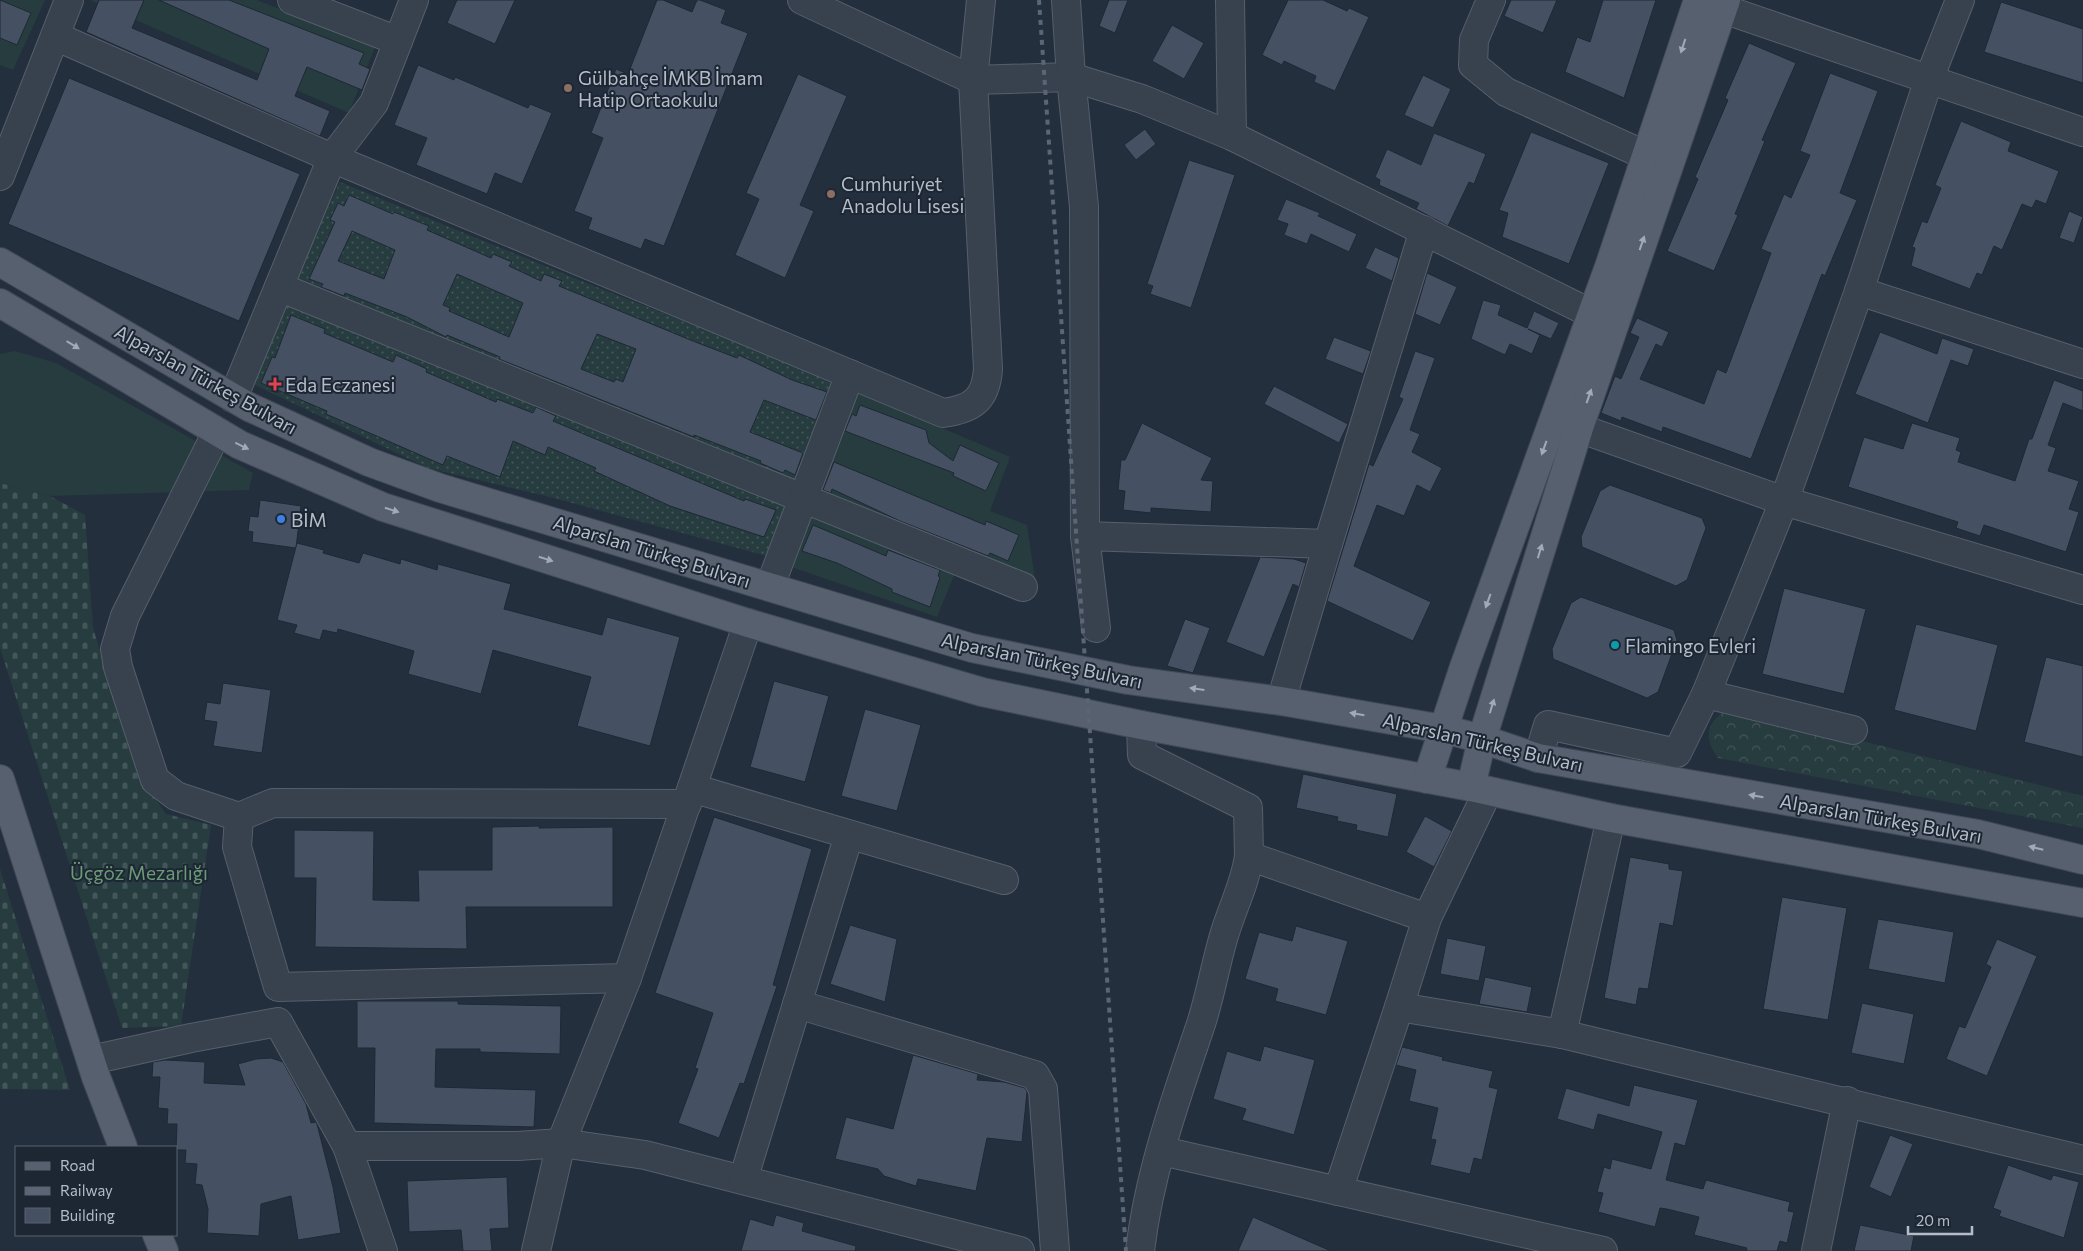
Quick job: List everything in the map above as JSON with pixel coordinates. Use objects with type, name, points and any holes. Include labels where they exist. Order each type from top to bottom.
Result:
[{"type":"main road","points":[[1426,779],[1442,729],[1647,156],[1712,2]]},
{"type":"main road","points":[[1479,789],[1482,739],[1712,2]]},
{"type":"main road","name":"Alparslan Türkeş Bulvarı","points":[[0,262],[234,398],[369,462],[440,488],[972,648],[1128,680],[1281,701],[1442,729],[1482,739],[1538,758],[1978,834],[2083,860]]},
{"type":"main road","name":"Alparslan Türkeş Bulvarı","points":[[0,303],[240,445],[383,507],[748,623],[982,692],[1141,725],[1479,789],[1611,818],[2083,903]]},
{"type":"main road","points":[[0,327],[36,323]]},
{"type":"main road","points":[[0,779],[90,1060],[123,1146]]},
{"type":"main road","points":[[157,1236],[164,1251]]},
{"type":"street","points":[[0,127],[54,0]]},
{"type":"street","points":[[0,176],[69,0]]},
{"type":"street","points":[[292,0],[398,41]]},
{"type":"street","points":[[234,398],[332,158],[374,103],[414,0]]},
{"type":"street","points":[[802,0],[973,80],[1071,77],[1142,99],[1232,136],[1592,314]]},
{"type":"street","points":[[54,36],[332,158],[943,413],[964,410],[977,400],[987,385],[988,369],[973,80],[981,0]]},
{"type":"street","points":[[1066,0],[1071,77],[1084,207],[1085,536],[1096,628]]},
{"type":"street","points":[[1230,0],[1232,136]]},
{"type":"street","points":[[1491,0],[1474,40],[1473,65],[1506,92],[1647,156]]},
{"type":"street","points":[[1538,758],[1548,725],[1677,753],[1706,694],[1784,501],[1859,291],[1929,79],[1960,0]]},
{"type":"street","points":[[1712,2],[2083,132]]},
{"type":"street","points":[[1281,701],[1424,230]]},
{"type":"street","points":[[279,287],[1023,587]]},
{"type":"street","points":[[1859,291],[2083,364]]},
{"type":"street","points":[[770,586],[850,374]]},
{"type":"street","points":[[1579,428],[1784,501],[2083,590]]},
{"type":"street","points":[[217,432],[125,616],[115,649],[118,667],[155,780],[176,796],[238,817],[273,803],[689,796],[849,835],[1004,880]]},
{"type":"street","points":[[1085,536],[1328,544]]},
{"type":"street","points":[[536,1251],[561,1144],[627,978],[748,623]]},
{"type":"street","points":[[1706,694],[1853,730]]},
{"type":"street","points":[[1140,1251],[1144,1212],[1224,937],[1246,877],[1249,856],[1248,808],[1142,755],[1141,725]]},
{"type":"street","points":[[1338,1191],[1399,1007],[1426,918],[1479,789]]},
{"type":"street","points":[[238,817],[237,847],[278,987],[278,1022],[347,1146],[383,1251]]},
{"type":"street","points":[[1562,1034],[1611,818]]},
{"type":"street","points":[[743,1180],[849,835]]},
{"type":"street","points":[[1249,856],[1426,918]]},
{"type":"street","points":[[278,987],[627,978]]},
{"type":"street","points":[[797,1004],[1035,1075],[1043,1089],[1055,1251]]},
{"type":"street","points":[[1399,1007],[1562,1034],[1847,1101],[2083,1160]]},
{"type":"street","points":[[90,1060],[191,1038],[278,1022]]},
{"type":"street","points":[[1816,1251],[1847,1101]]},
{"type":"street","points":[[347,1146],[518,1146],[561,1144],[645,1155],[743,1180],[966,1244],[1020,1251]]},
{"type":"street","points":[[1162,1151],[1603,1251]]},
{"type":"green space","points":[[0,0],[45,0],[13,70],[0,65]]},
{"type":"green space","points":[[90,0],[257,0],[375,47],[349,113]]},
{"type":"green space","points":[[340,182],[589,284],[836,381],[799,487],[599,406],[295,278]]},
{"type":"green space","points":[[286,303],[786,505],[770,557],[554,498],[428,468],[249,382]]},
{"type":"green space","points":[[15,351],[56,363],[253,473],[249,490],[50,496],[0,483],[0,354]]},
{"type":"green space","points":[[849,388],[1010,457],[990,511],[1027,525],[1035,579],[808,496]]},
{"type":"green space","name":"Üçgöz Mezarlığı","points":[[0,483],[50,496],[85,515],[93,628],[139,775],[166,814],[211,825],[181,1026],[122,1028],[0,648]]},
{"type":"green space","points":[[807,515],[955,573],[937,617],[788,566]]},
{"type":"green space","points":[[1730,708],[2083,796],[2083,828],[1718,758],[1710,743],[1709,730],[1716,718]]},
{"type":"green space","points":[[0,869],[70,1090],[0,1089]]},
{"type":"building","points":[[0,0],[31,13],[17,45],[0,38]]},
{"type":"building","points":[[99,0],[144,0],[132,28],[257,80],[269,49],[159,0],[229,0],[364,53],[359,64],[370,69],[362,90],[307,67],[295,96],[330,111],[320,136],[86,32]]},
{"type":"building","points":[[457,0],[515,0],[495,44],[447,23]]},
{"type":"building","points":[[657,0],[663,0],[692,12],[697,0],[700,0],[726,10],[721,23],[748,33],[664,246],[645,239],[641,249],[588,229],[592,218],[574,211],[603,138],[591,133],[616,69],[628,74]]},
{"type":"building","points":[[1109,0],[1128,0],[1115,33],[1099,26]]},
{"type":"building","points":[[1288,0],[1323,0],[1347,11],[1349,8],[1369,17],[1335,91],[1314,82],[1316,76],[1284,61],[1282,65],[1262,55]]},
{"type":"building","points":[[1511,0],[1557,0],[1543,33],[1504,16]]},
{"type":"building","points":[[1603,0],[1656,0],[1624,98],[1565,72],[1577,37],[1590,42]]},
{"type":"building","points":[[2001,2],[2083,29],[2083,83],[1984,52]]},
{"type":"building","points":[[1172,25],[1204,43],[1184,79],[1152,61]]},
{"type":"building","points":[[1749,43],[1796,63],[1762,140],[1765,141],[1735,214],[1738,215],[1714,271],[1667,251],[1698,179],[1695,177],[1728,100],[1725,98]]},
{"type":"building","points":[[418,65],[454,80],[455,77],[528,108],[530,104],[552,113],[522,184],[495,173],[487,194],[416,165],[427,138],[394,125]]},
{"type":"building","points":[[1830,73],[1878,91],[1840,193],[1857,200],[1825,276],[1822,274],[1751,459],[1663,427],[1662,432],[1622,417],[1621,421],[1601,413],[1615,376],[1621,379],[1639,337],[1630,333],[1637,318],[1669,332],[1662,347],[1656,344],[1640,379],[1704,404],[1717,369],[1726,373],[1771,253],[1761,249],[1784,194],[1791,198],[1810,155],[1800,151]]},
{"type":"building","points":[[798,74],[847,96],[800,205],[814,211],[785,278],[735,255],[759,199],[746,193]]},
{"type":"building","points":[[1423,75],[1451,89],[1433,128],[1404,115]]},
{"type":"building","points":[[69,78],[300,174],[239,321],[8,224]]},
{"type":"building","points":[[1961,121],[2011,142],[2008,151],[2059,171],[2046,204],[2036,200],[2032,208],[2022,204],[2002,250],[1994,246],[1982,275],[1977,273],[1970,289],[1911,266],[1915,248],[1912,247],[1922,221],[1927,223],[1941,188],[1935,185]]},
{"type":"building","points":[[1145,129],[1156,144],[1136,160],[1124,145]]},
{"type":"building","points":[[1531,132],[1609,163],[1569,264],[1502,237],[1508,213],[1499,210]]},
{"type":"building","points":[[1434,133],[1486,154],[1474,184],[1469,182],[1448,226],[1416,209],[1419,203],[1379,185],[1380,180],[1375,177],[1387,149],[1421,165]]},
{"type":"building","points":[[1189,160],[1235,175],[1191,308],[1150,294],[1153,286],[1147,284]]},
{"type":"building","points":[[349,195],[393,214],[394,212],[429,226],[427,230],[491,258],[493,254],[512,262],[509,266],[541,281],[544,274],[562,281],[559,286],[737,358],[739,355],[792,380],[827,392],[816,420],[764,400],[750,432],[803,453],[795,475],[785,470],[783,473],[760,463],[761,461],[694,435],[694,437],[499,359],[500,357],[447,335],[446,337],[407,317],[345,293],[344,296],[321,287],[323,284],[309,279],[335,222],[330,220],[338,203],[344,206]],"holes":[[[352,231],[395,250],[384,279],[338,261]],[[457,274],[523,303],[509,337],[449,311],[450,308],[443,305]],[[597,334],[636,349],[623,382],[616,379],[614,382],[581,369]]]},
{"type":"building","points":[[1286,199],[1320,213],[1318,216],[1357,234],[1349,252],[1311,234],[1307,244],[1284,235],[1288,224],[1277,220]]},
{"type":"building","points":[[2069,211],[2083,217],[2074,243],[2059,238]]},
{"type":"building","points":[[1375,247],[1399,258],[1392,281],[1365,268]]},
{"type":"building","points":[[1427,273],[1457,287],[1440,325],[1415,314]]},
{"type":"building","points":[[1483,300],[1501,305],[1498,315],[1527,328],[1534,311],[1559,323],[1551,339],[1528,329],[1540,335],[1532,354],[1510,344],[1505,355],[1471,339]]},
{"type":"building","points":[[291,315],[325,329],[324,333],[393,362],[396,355],[427,369],[426,372],[496,402],[497,399],[533,413],[536,407],[556,416],[553,421],[744,501],[745,499],[776,510],[764,537],[670,506],[594,471],[596,468],[548,447],[545,455],[513,441],[500,477],[447,456],[443,465],[326,414],[327,411],[261,383],[272,357],[275,358]]},
{"type":"building","points":[[1880,332],[1937,354],[1942,338],[1974,349],[1968,366],[1951,360],[1928,423],[1855,394]]},
{"type":"building","points":[[1334,337],[1371,351],[1363,374],[1325,359]]},
{"type":"building","points":[[1415,351],[1435,358],[1410,430],[1420,434],[1412,452],[1442,468],[1430,492],[1417,485],[1404,516],[1377,505],[1354,566],[1431,602],[1413,641],[1327,601],[1369,464],[1373,466],[1403,399],[1399,397]]},
{"type":"building","points":[[2054,380],[2083,391],[2083,411],[2063,403],[2048,445],[2056,448],[2048,471],[2079,481],[2069,509],[2079,512],[2066,552],[1984,525],[1980,536],[1956,528],[1958,522],[1848,487],[1864,437],[1903,449],[1912,423],[1960,438],[1956,450],[1961,452],[1958,462],[2015,481],[2029,439],[2032,439]]},
{"type":"building","points":[[1274,386],[1348,424],[1339,443],[1264,404]]},
{"type":"building","points":[[860,405],[926,430],[929,443],[953,461],[960,445],[999,463],[986,491],[953,476],[954,473],[845,431],[852,414],[856,416]]},
{"type":"building","points":[[1142,423],[1212,458],[1201,480],[1213,481],[1211,512],[1151,508],[1151,513],[1123,510],[1125,491],[1118,490],[1121,460],[1125,460]]},
{"type":"building","points":[[834,462],[985,525],[986,521],[1019,535],[1008,561],[990,553],[988,556],[900,521],[832,489],[831,493],[823,490]]},
{"type":"building","points":[[1610,485],[1702,518],[1706,528],[1687,580],[1676,586],[1582,547],[1581,537],[1600,491]]},
{"type":"building","points":[[260,500],[301,506],[296,548],[252,542],[253,532],[248,531],[250,516],[258,517]]},
{"type":"building","points":[[813,525],[886,556],[888,550],[940,570],[938,576],[940,577],[930,607],[892,592],[892,589],[837,563],[802,551]]},
{"type":"building","points":[[297,543],[324,550],[323,553],[359,563],[363,553],[400,564],[401,559],[437,570],[438,564],[511,584],[504,609],[602,635],[607,617],[680,637],[650,746],[577,726],[591,677],[493,650],[481,694],[408,674],[414,651],[338,629],[337,633],[323,630],[320,640],[294,633],[297,625],[277,620]]},
{"type":"building","points":[[1260,557],[1294,559],[1306,563],[1299,587],[1293,584],[1264,657],[1226,642]]},
{"type":"building","points":[[1784,588],[1866,609],[1844,694],[1762,674]]},
{"type":"building","name":"Flamingo Evleri","points":[[1581,597],[1674,630],[1677,640],[1658,692],[1647,698],[1553,659],[1552,649],[1571,603]]},
{"type":"building","points":[[1185,619],[1210,628],[1193,673],[1167,666]]},
{"type":"building","points":[[1916,624],[1998,645],[1976,731],[1894,710]]},
{"type":"building","points":[[2046,657],[2083,666],[2083,757],[2024,742]]},
{"type":"building","points":[[774,681],[829,696],[805,782],[750,767]]},
{"type":"building","points":[[223,683],[271,690],[262,753],[213,746],[217,722],[204,720],[207,702],[220,704]]},
{"type":"building","points":[[865,709],[921,725],[897,811],[841,796]]},
{"type":"building","points":[[1303,774],[1397,794],[1388,837],[1356,830],[1357,825],[1337,821],[1338,817],[1296,808]]},
{"type":"building","points":[[1425,816],[1452,831],[1434,867],[1406,852]]},
{"type":"building","points":[[714,817],[812,849],[773,985],[777,986],[744,1084],[740,1083],[719,1138],[678,1123],[698,1069],[695,1068],[713,1013],[655,993]]},
{"type":"building","points":[[539,826],[539,828],[613,827],[613,907],[466,907],[467,949],[315,947],[316,878],[294,878],[294,830],[374,831],[373,900],[419,901],[418,870],[492,870],[492,827]]},
{"type":"building","points":[[1630,857],[1669,864],[1669,869],[1683,871],[1673,926],[1660,923],[1648,989],[1639,988],[1636,1005],[1604,998]]},
{"type":"building","points":[[1782,897],[1847,908],[1828,1020],[1763,1009]]},
{"type":"building","points":[[1878,919],[1954,932],[1945,983],[1868,969]]},
{"type":"building","points":[[850,925],[897,939],[885,1002],[830,984]]},
{"type":"building","points":[[1296,926],[1348,941],[1326,1015],[1275,1001],[1278,989],[1245,979],[1259,932],[1292,941]]},
{"type":"building","points":[[1447,938],[1486,946],[1479,981],[1440,974]]},
{"type":"building","points":[[1997,939],[2037,956],[1987,1076],[1946,1059],[1959,1026],[1965,1028],[1991,967],[1986,964]]},
{"type":"building","points":[[1485,977],[1532,987],[1527,1012],[1479,1004]]},
{"type":"building","points":[[357,1001],[458,1001],[458,1004],[561,1006],[560,1054],[480,1052],[480,1049],[436,1049],[435,1087],[536,1090],[534,1127],[374,1123],[375,1048],[357,1048]]},
{"type":"building","points":[[1862,1003],[1914,1014],[1904,1064],[1851,1053]]},
{"type":"building","points":[[1264,1046],[1315,1060],[1294,1135],[1242,1120],[1246,1109],[1213,1099],[1227,1051],[1260,1061]]},
{"type":"building","points":[[1402,1047],[1443,1057],[1442,1060],[1493,1071],[1489,1087],[1498,1089],[1482,1160],[1474,1158],[1470,1174],[1430,1165],[1436,1140],[1431,1139],[1438,1108],[1409,1101],[1416,1070],[1396,1065]]},
{"type":"building","points":[[913,1055],[978,1074],[977,1080],[1004,1082],[1025,1088],[1027,1092],[1022,1142],[987,1138],[976,1191],[918,1179],[916,1186],[884,1176],[878,1169],[835,1159],[846,1117],[893,1129]]},
{"type":"building","points":[[271,1058],[283,1062],[306,1104],[311,1123],[316,1122],[317,1124],[333,1187],[341,1233],[298,1240],[291,1196],[261,1204],[259,1236],[207,1233],[208,1209],[202,1185],[195,1184],[197,1164],[185,1163],[186,1150],[178,1150],[178,1146],[176,1146],[177,1124],[167,1124],[168,1109],[158,1108],[160,1077],[152,1077],[153,1062],[165,1060],[205,1062],[204,1083],[245,1085],[238,1064],[256,1059]]},
{"type":"building","points":[[1634,1085],[1698,1100],[1685,1146],[1675,1143],[1666,1180],[1703,1189],[1706,1180],[1790,1202],[1788,1211],[1794,1212],[1787,1243],[1780,1241],[1777,1251],[1746,1251],[1747,1248],[1694,1235],[1699,1217],[1660,1208],[1655,1227],[1598,1212],[1603,1193],[1597,1192],[1604,1167],[1610,1169],[1612,1159],[1651,1169],[1662,1132],[1598,1114],[1594,1130],[1557,1119],[1566,1088],[1629,1106]]},
{"type":"building","points":[[1890,1135],[1913,1144],[1891,1197],[1869,1187]]},
{"type":"building","points":[[2008,1165],[2051,1180],[2053,1175],[2079,1182],[2064,1238],[1999,1216],[2001,1211],[1993,1208]]},
{"type":"building","points":[[507,1177],[509,1228],[490,1229],[492,1251],[463,1251],[461,1230],[409,1232],[407,1181]]},
{"type":"building","points":[[776,1215],[804,1223],[802,1231],[856,1246],[855,1251],[741,1251],[750,1219],[773,1226]]},
{"type":"building","points":[[1253,1217],[1331,1251],[1238,1251]]},
{"type":"building","points":[[1860,1225],[1914,1236],[1911,1251],[1854,1251]]},
{"type":"railway","points":[[1039,0],[1126,1251]]},
{"type":"place","name":"Gülbahçe İMKB İmam Hatip Ortaokulu","points":[[568,88]]},
{"type":"place","name":"Cumhuriyet Anadolu Lisesi","points":[[831,194]]},
{"type":"place","name":"Eda Eczanesi","points":[[275,384]]},
{"type":"place","name":"BİM","points":[[281,519]]},
{"type":"place","name":"Flamingo Evleri","points":[[1615,645]]}]
